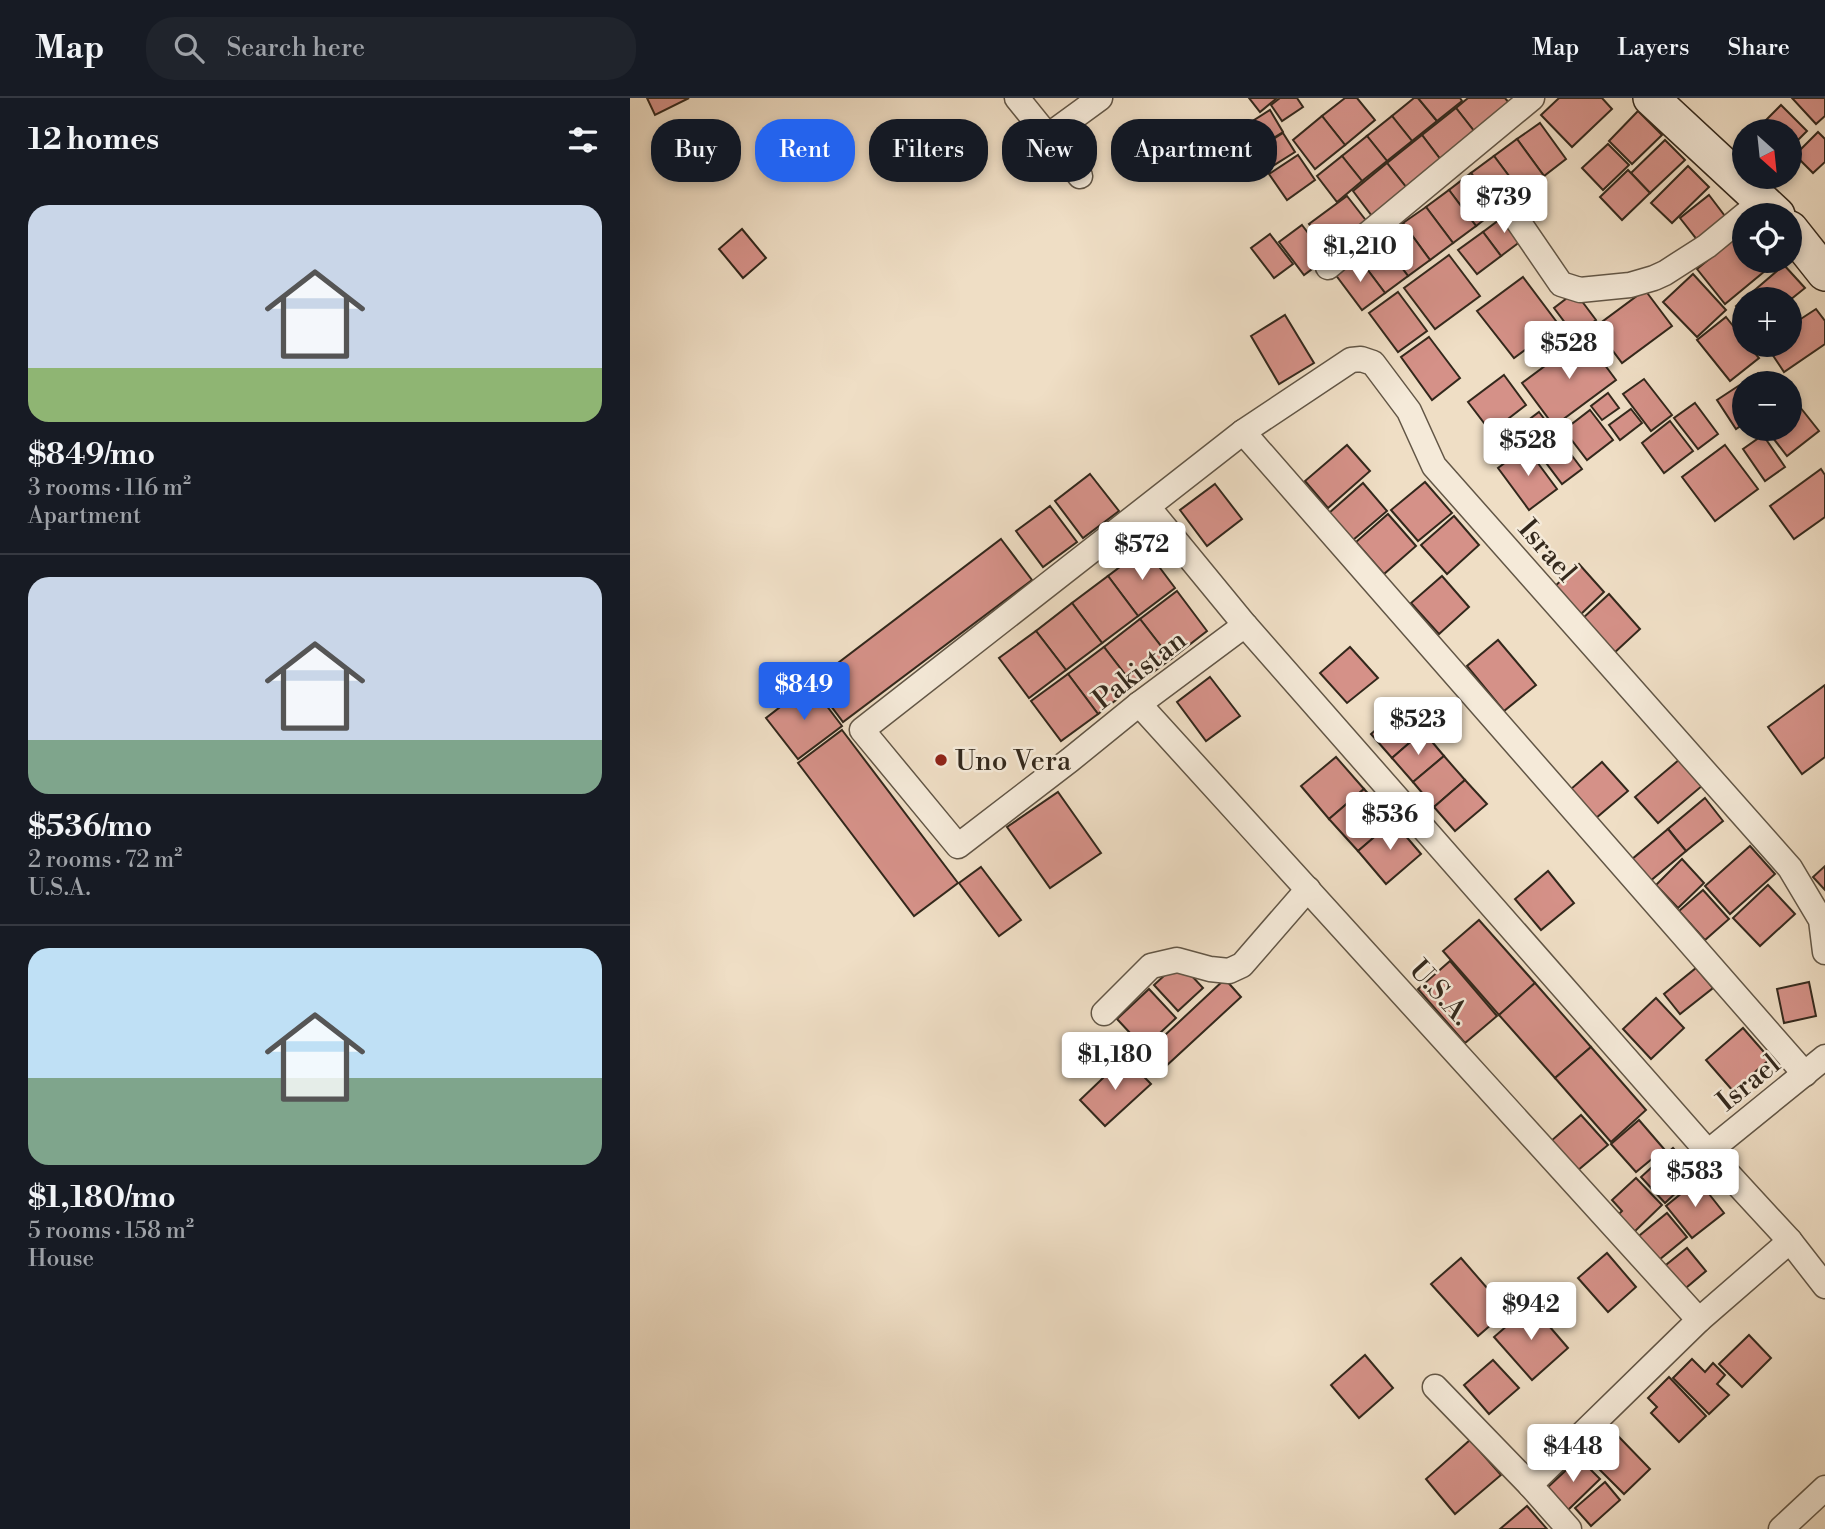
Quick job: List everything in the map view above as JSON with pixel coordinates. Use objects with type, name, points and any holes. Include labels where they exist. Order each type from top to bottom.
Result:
[{"type":"main road","points":[[1651,98],[1765,203]]},
{"type":"main road","points":[[1802,244],[1825,273]]},
{"type":"street","points":[[1017,98],[1034,119]]},
{"type":"street","points":[[1071,119],[1100,98]]},
{"type":"street","points":[[1328,267],[1532,98]]},
{"type":"street","points":[[1509,208],[1561,284],[1580,290],[1630,285],[1654,278],[1732,231]]},
{"type":"street","name":"Israel","points":[[1148,507],[1243,432],[1351,360],[1361,359],[1373,363],[1409,411],[1434,466],[1790,868],[1821,920],[1825,952]]},
{"type":"street","points":[[1243,432],[1805,1074]]},
{"type":"street","points":[[1148,507],[1245,625],[1708,1152],[1790,1241],[1825,1286]]},
{"type":"street","name":"Pakistan","points":[[1148,507],[862,730],[958,846],[1245,625]]},
{"type":"street","name":"U.S.A.","points":[[1139,704],[1699,1320]]},
{"type":"street","points":[[1104,1013],[1151,965],[1177,960],[1229,971],[1242,965],[1308,889]]},
{"type":"street","name":"Israel","points":[[1708,1152],[1825,1057]]},
{"type":"street","points":[[1530,1485],[1699,1320],[1790,1241]]},
{"type":"street","points":[[1435,1387],[1569,1529]]},
{"type":"street","points":[[1781,1529],[1825,1488]]},
{"type":"building","points":[[647,98],[689,98],[655,115]]},
{"type":"building","points":[[1249,98],[1277,98],[1260,112]]},
{"type":"building","points":[[1280,98],[1297,98],[1303,107],[1282,121],[1271,105]]},
{"type":"building","points":[[1345,98],[1357,98],[1375,120],[1345,145],[1322,116]]},
{"type":"building","points":[[1414,98],[1418,98],[1437,121],[1412,141],[1392,116]]},
{"type":"building","points":[[1418,98],[1460,98],[1462,101],[1437,121]]},
{"type":"building","points":[[1468,98],[1505,98],[1514,109],[1478,136],[1456,108]]},
{"type":"building","points":[[1559,98],[1602,98],[1612,109],[1572,147],[1541,115]]},
{"type":"building","points":[[1792,98],[1825,98],[1825,116],[1816,124]]},
{"type":"building","points":[[1781,105],[1795,119],[1767,119]]},
{"type":"building","points":[[1456,108],[1478,136],[1444,164],[1422,135]]},
{"type":"building","points":[[1270,110],[1275,119],[1256,119]]},
{"type":"building","points":[[1638,111],[1662,135],[1632,164],[1609,141]]},
{"type":"building","points":[[1322,116],[1345,145],[1315,169],[1293,140]]},
{"type":"building","points":[[1392,116],[1412,141],[1387,161],[1367,136]]},
{"type":"building","points":[[1277,122],[1283,132],[1277,136]]},
{"type":"building","points":[[1540,123],[1566,159],[1544,176],[1517,139]]},
{"type":"building","points":[[1818,132],[1825,139],[1825,162],[1813,173],[1802,162],[1802,148]]},
{"type":"building","points":[[1283,133],[1295,152],[1277,163],[1277,137]]},
{"type":"building","points":[[1422,135],[1444,164],[1410,192],[1387,163]]},
{"type":"building","points":[[1367,136],[1387,161],[1362,181],[1342,156]]},
{"type":"building","points":[[1517,139],[1544,176],[1521,192],[1494,156]]},
{"type":"building","points":[[1665,140],[1685,160],[1650,193],[1631,173]]},
{"type":"building","points":[[1608,144],[1629,165],[1603,190],[1582,168]]},
{"type":"building","points":[[1298,155],[1315,180],[1287,200],[1275,182],[1277,182],[1277,169]]},
{"type":"building","points":[[1342,156],[1362,181],[1337,202],[1317,176]]},
{"type":"building","points":[[1494,156],[1521,192],[1498,209],[1471,173]]},
{"type":"building","points":[[1387,163],[1410,192],[1375,220],[1353,191]]},
{"type":"building","points":[[1688,166],[1709,187],[1672,223],[1651,203]]},
{"type":"building","points":[[1628,170],[1650,193],[1622,220],[1600,197]]},
{"type":"building","points":[[1471,173],[1498,209],[1476,226],[1449,190]]},
{"type":"building","points":[[1449,190],[1476,226],[1453,243],[1426,207]]},
{"type":"building","points":[[1709,195],[1731,224],[1702,246],[1680,218]]},
{"type":"building","points":[[1347,196],[1368,223],[1331,254],[1309,224]]},
{"type":"building","points":[[1426,207],[1453,243],[1430,260],[1403,223]]},
{"type":"building","points":[[1507,214],[1525,238],[1501,256],[1483,232]]},
{"type":"building","points":[[1403,223],[1430,260],[1408,276],[1381,240]]},
{"type":"building","points":[[1302,225],[1327,258],[1304,275],[1279,242]]},
{"type":"building","points":[[742,229],[766,258],[743,278],[719,249]]},
{"type":"building","points":[[1483,232],[1501,256],[1477,274],[1458,250]]},
{"type":"building","points":[[1270,234],[1293,264],[1274,278],[1251,248]]},
{"type":"building","points":[[1381,240],[1408,276],[1385,293],[1358,257]]},
{"type":"building","points":[[1732,241],[1732,273],[1762,273],[1746,287],[1732,287],[1732,298],[1725,304],[1697,269]]},
{"type":"building","points":[[1449,255],[1480,296],[1435,329],[1404,288]]},
{"type":"building","points":[[1358,257],[1385,293],[1362,310],[1335,274]]},
{"type":"building","points":[[1775,273],[1791,273],[1805,288],[1802,290],[1802,287],[1758,287]]},
{"type":"building","points":[[1693,274],[1726,310],[1697,337],[1663,302]]},
{"type":"building","points":[[1523,277],[1559,325],[1514,358],[1477,311]]},
{"type":"building","points":[[1645,290],[1672,326],[1622,363],[1595,327]]},
{"type":"building","points":[[1398,292],[1427,331],[1398,352],[1369,313]]},
{"type":"building","points":[[1575,292],[1596,320],[1575,336],[1554,308]]},
{"type":"building","points":[[1816,309],[1825,321],[1825,344],[1783,371],[1774,357],[1802,357],[1802,318]]},
{"type":"building","points":[[1285,315],[1314,363],[1279,384],[1251,336]]},
{"type":"building","points":[[1726,317],[1732,325],[1732,357],[1759,358],[1743,371],[1732,371],[1730,381],[1697,340]]},
{"type":"building","points":[[1429,337],[1460,378],[1432,400],[1401,357]]},
{"type":"building","points":[[1584,337],[1616,380],[1554,426],[1522,383]]},
{"type":"building","points":[[1504,375],[1526,405],[1491,432],[1468,402]]},
{"type":"building","points":[[1644,379],[1672,415],[1651,431],[1623,394]]},
{"type":"building","points":[[1732,390],[1732,423],[1717,400]]},
{"type":"building","points":[[1608,393],[1619,408],[1602,420],[1591,406]]},
{"type":"building","points":[[1695,403],[1718,434],[1698,449],[1674,418]]},
{"type":"building","points":[[1631,409],[1642,423],[1620,440],[1609,425]]},
{"type":"building","points":[[1590,410],[1613,440],[1587,460],[1564,430]]},
{"type":"building","points":[[1802,410],[1819,431],[1787,456],[1775,441],[1802,441]]},
{"type":"building","points":[[1539,412],[1582,469],[1562,484],[1519,427]]},
{"type":"building","points":[[1670,421],[1693,451],[1664,473],[1642,443]]},
{"type":"building","points":[[1510,423],[1526,444],[1508,457],[1492,436]]},
{"type":"building","points":[[1754,441],[1767,441],[1785,467],[1765,481],[1743,449]]},
{"type":"building","points":[[1347,445],[1370,471],[1328,508],[1305,481]]},
{"type":"building","points":[[1725,445],[1758,489],[1715,521],[1682,477]]},
{"type":"building","points":[[1526,447],[1557,489],[1529,510],[1498,468]]},
{"type":"building","points":[[1821,469],[1825,475],[1825,517],[1794,539],[1770,506]]},
{"type":"building","points":[[1090,474],[1119,511],[1083,538],[1055,501]]},
{"type":"building","points":[[1425,482],[1452,513],[1418,541],[1391,510]]},
{"type":"building","points":[[1363,483],[1387,511],[1353,540],[1329,513]]},
{"type":"building","points":[[1215,484],[1242,519],[1207,546],[1180,510]]},
{"type":"building","points":[[1050,506],[1077,542],[1043,567],[1016,531]]},
{"type":"building","points":[[1388,514],[1416,546],[1384,574],[1356,542]]},
{"type":"building","points":[[1454,516],[1479,545],[1447,574],[1421,545]]},
{"type":"building","points":[[1001,539],[1032,580],[843,722],[813,682]]},
{"type":"building","points":[[1145,548],[1175,588],[1138,616],[1108,576]]},
{"type":"building","points":[[1579,564],[1604,592],[1579,616],[1553,588]]},
{"type":"building","points":[[1108,576],[1138,616],[1102,643],[1072,603]]},
{"type":"building","points":[[1442,576],[1469,607],[1439,634],[1411,603]]},
{"type":"building","points":[[1177,591],[1207,631],[1171,659],[1140,619]]},
{"type":"building","points":[[1609,594],[1640,629],[1613,654],[1582,619]]},
{"type":"building","points":[[1072,603],[1102,643],[1066,670],[1036,631]]},
{"type":"building","points":[[1140,619],[1171,659],[1134,686],[1104,647]]},
{"type":"building","points":[[1036,631],[1066,670],[1029,698],[999,658]]},
{"type":"building","points":[[1498,640],[1536,685],[1504,711],[1467,666]]},
{"type":"building","points":[[1104,647],[1134,686],[1098,714],[1068,674]]},
{"type":"building","points":[[1350,647],[1378,678],[1347,703],[1320,673]]},
{"type":"building","points":[[1068,674],[1098,714],[1061,741],[1031,701]]},
{"type":"building","points":[[1210,677],[1240,716],[1206,741],[1177,702]]},
{"type":"building","points":[[810,684],[842,726],[798,759],[766,718]]},
{"type":"building","points":[[1825,685],[1825,757],[1802,774],[1768,727]]},
{"type":"building","points":[[1402,707],[1423,731],[1392,758],[1371,734]]},
{"type":"building","points":[[842,730],[958,883],[914,916],[798,763]]},
{"type":"building","points":[[1423,731],[1444,756],[1413,782],[1392,758]]},
{"type":"building","points":[[1444,756],[1465,780],[1434,807],[1413,782]]},
{"type":"building","points":[[1336,757],[1364,789],[1329,819],[1301,786]]},
{"type":"building","points":[[1680,759],[1703,785],[1658,823],[1635,797]]},
{"type":"building","points":[[1602,762],[1628,791],[1596,818],[1571,789]]},
{"type":"building","points":[[1465,780],[1487,804],[1455,831],[1434,807]]},
{"type":"building","points":[[1364,789],[1393,821],[1358,851],[1329,819]]},
{"type":"building","points":[[1058,792],[1101,853],[1050,888],[1007,827]]},
{"type":"building","points":[[1705,798],[1723,821],[1686,851],[1668,829]]},
{"type":"building","points":[[1393,821],[1421,854],[1386,884],[1358,851]]},
{"type":"building","points":[[1668,829],[1686,851],[1649,882],[1631,860]]},
{"type":"building","points":[[1750,846],[1775,874],[1730,914],[1705,886]]},
{"type":"building","points":[[1682,859],[1704,883],[1678,908],[1656,885]]},
{"type":"building","points":[[1825,866],[1825,890],[1813,877]]},
{"type":"building","points":[[981,867],[1021,920],[999,936],[959,883]]},
{"type":"building","points":[[1548,871],[1574,903],[1541,930],[1515,899]]},
{"type":"building","points":[[1768,885],[1795,914],[1760,946],[1733,918]]},
{"type":"building","points":[[1703,890],[1729,919],[1705,940],[1679,911]]},
{"type":"building","points":[[1479,920],[1535,983],[1499,1015],[1443,951]]},
{"type":"building","points":[[1450,961],[1497,1016],[1465,1043],[1418,989]]},
{"type":"building","points":[[1179,962],[1203,988],[1178,1011],[1154,985]]},
{"type":"building","points":[[1696,968],[1713,988],[1680,1014],[1664,994]]},
{"type":"building","points":[[1225,979],[1241,997],[1165,1067],[1149,1050]]},
{"type":"building","points":[[1809,982],[1816,1016],[1784,1023],[1777,989]]},
{"type":"building","points":[[1535,983],[1591,1047],[1555,1078],[1499,1015]]},
{"type":"building","points":[[1149,989],[1176,1018],[1144,1048],[1117,1019]]},
{"type":"building","points":[[1656,998],[1684,1028],[1651,1059],[1623,1029]]},
{"type":"building","points":[[1743,1028],[1770,1059],[1733,1091],[1706,1060]]},
{"type":"building","points":[[1591,1047],[1646,1110],[1611,1142],[1555,1078]]},
{"type":"building","points":[[1125,1057],[1151,1084],[1105,1126],[1080,1100]]},
{"type":"building","points":[[1581,1115],[1608,1145],[1577,1171],[1551,1141]]},
{"type":"building","points":[[1639,1120],[1664,1149],[1636,1172],[1611,1144]]},
{"type":"building","points":[[1673,1148],[1696,1174],[1665,1203],[1641,1177]]},
{"type":"building","points":[[1636,1178],[1662,1205],[1633,1233],[1617,1216],[1622,1211],[1612,1200]]},
{"type":"building","points":[[1698,1180],[1724,1213],[1692,1238],[1666,1206]]},
{"type":"building","points":[[1667,1213],[1687,1237],[1654,1264],[1634,1240]]},
{"type":"building","points":[[1687,1248],[1706,1271],[1681,1292],[1661,1269]]},
{"type":"building","points":[[1607,1253],[1636,1287],[1608,1312],[1578,1278]]},
{"type":"building","points":[[1461,1258],[1507,1311],[1478,1336],[1431,1284]]},
{"type":"building","points":[[1531,1305],[1568,1348],[1532,1380],[1494,1337]]},
{"type":"building","points":[[1749,1335],[1771,1358],[1742,1387],[1719,1364]]},
{"type":"building","points":[[1365,1355],[1393,1388],[1359,1418],[1331,1385]]},
{"type":"building","points":[[1692,1359],[1705,1372],[1713,1363],[1725,1375],[1717,1384],[1729,1395],[1709,1414],[1673,1378]]},
{"type":"building","points":[[1493,1360],[1519,1388],[1489,1414],[1464,1385]]},
{"type":"building","points":[[1669,1377],[1706,1416],[1679,1442],[1651,1413],[1657,1407],[1648,1398]]},
{"type":"building","points":[[1619,1437],[1650,1469],[1624,1494],[1593,1463]]},
{"type":"building","points":[[1470,1440],[1501,1475],[1455,1514],[1426,1479]]},
{"type":"building","points":[[1579,1458],[1600,1479],[1568,1510],[1547,1488]]},
{"type":"building","points":[[1605,1482],[1620,1500],[1591,1526],[1575,1508]]},
{"type":"building","points":[[1527,1506],[1547,1529],[1500,1529]]},
{"type":"place","name":"Uno Vera","points":[[941,760]]}]
